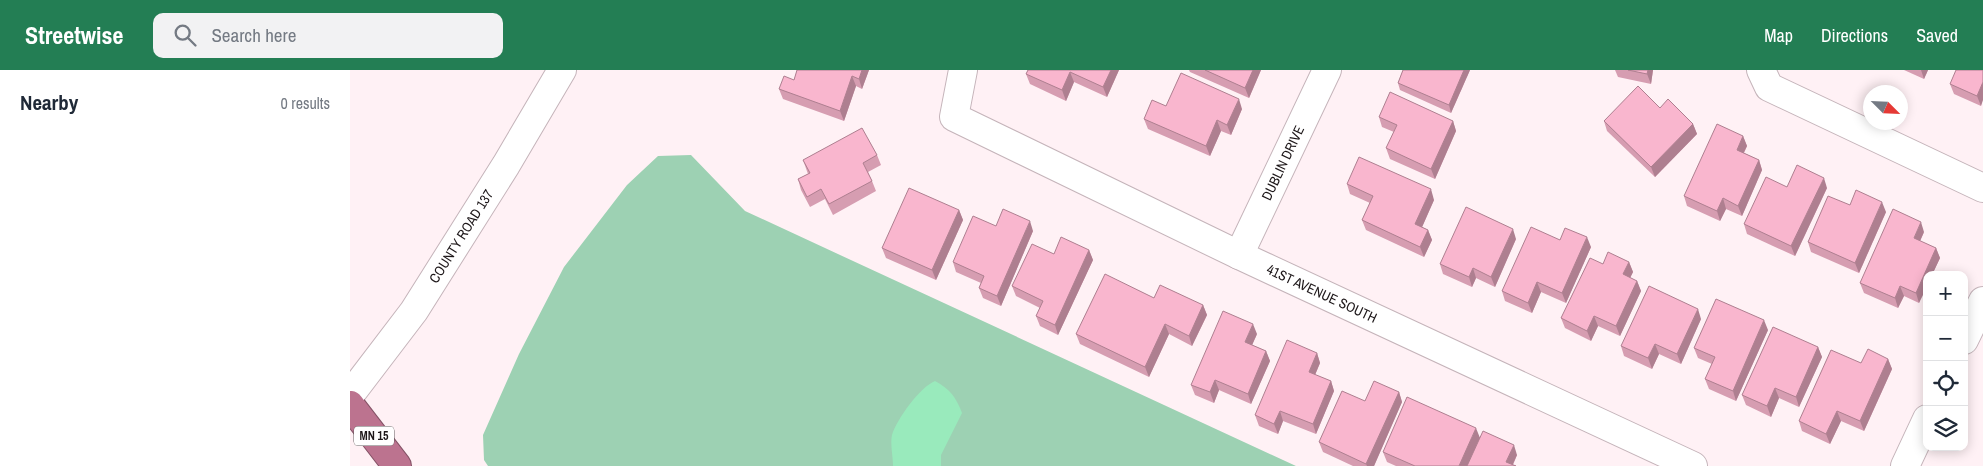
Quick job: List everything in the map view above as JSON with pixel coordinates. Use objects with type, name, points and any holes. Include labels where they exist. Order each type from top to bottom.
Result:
[{"type":"highway","name":"MN 15","points":[[350,405],[397,466]]},
{"type":"street","name":"COUNTY ROAD 137","points":[[350,395],[414,311],[506,165],[562,70]]},
{"type":"street","name":"41ST AVENUE SOUTH","points":[[963,70],[954,117],[1239,255],[1693,466]]},
{"type":"street","name":"DUBLIN DRIVE","points":[[1239,255],[1326,70]]},
{"type":"street","points":[[1761,70],[1770,87],[1983,188]]},
{"type":"street","points":[[1968,332],[1983,301]]},
{"type":"street","points":[[1905,466],[1923,428]]},
{"type":"shaded area","points":[[691,155],[745,211],[1296,466],[488,466],[484,460],[483,435],[519,354],[564,267],[627,185],[658,156]]},
{"type":"shaded area","points":[[935,381],[952,394],[962,413],[941,455],[941,466],[893,466],[891,438],[895,428],[904,412],[916,397],[929,384]]},
{"type":"building","points":[[797,70],[862,70],[859,79],[852,76],[840,111],[779,89],[784,76],[794,80]]},
{"type":"building","points":[[1028,70],[1111,70],[1103,87],[1070,72],[1062,90],[1026,74]]},
{"type":"building","points":[[1205,70],[1253,70],[1245,88]]},
{"type":"building","points":[[1403,70],[1464,70],[1449,105],[1398,83]]},
{"type":"building","points":[[1628,70],[1648,70],[1647,74]]},
{"type":"building","points":[[1956,70],[1983,70],[1983,82],[1977,96],[1950,84]]},
{"type":"building","points":[[1181,73],[1239,99],[1227,125],[1217,120],[1206,146],[1144,119],[1152,100],[1166,106]]},
{"type":"building","points":[[1638,86],[1660,108],[1668,99],[1693,124],[1651,167],[1604,121]]},
{"type":"building","points":[[1390,92],[1453,121],[1431,169],[1386,148],[1397,125],[1379,117]]},
{"type":"building","points":[[1717,124],[1743,136],[1737,150],[1759,160],[1738,206],[1723,198],[1717,211],[1684,196]]},
{"type":"building","points":[[862,128],[877,155],[863,163],[872,181],[829,204],[821,189],[807,197],[798,179],[810,173],[803,160]]},
{"type":"building","points":[[1359,157],[1431,189],[1415,224],[1428,230],[1420,247],[1362,220],[1373,196],[1347,184]]},
{"type":"building","points":[[1797,165],[1824,178],[1791,246],[1744,224],[1766,177],[1787,187]]},
{"type":"building","points":[[909,188],[959,210],[932,270],[882,248]]},
{"type":"building","points":[[1856,190],[1882,202],[1855,263],[1808,242],[1828,196],[1850,205]]},
{"type":"building","points":[[1466,207],[1513,229],[1491,277],[1473,268],[1469,277],[1440,264]]},
{"type":"building","points":[[1003,209],[1030,221],[997,296],[979,288],[984,276],[953,262],[973,216],[996,226]]},
{"type":"building","points":[[1893,209],[1921,222],[1914,238],[1936,248],[1926,271],[1923,271],[1923,277],[1916,293],[1900,286],[1895,298],[1860,283]]},
{"type":"building","points":[[1531,227],[1560,240],[1565,228],[1587,237],[1562,293],[1537,282],[1528,303],[1502,291]]},
{"type":"building","points":[[1061,237],[1089,250],[1055,325],[1036,316],[1043,301],[1012,286],[1032,244],[1054,254]]},
{"type":"building","points":[[1608,252],[1629,262],[1623,274],[1637,281],[1616,326],[1594,316],[1587,331],[1561,318],[1590,258],[1603,264]]},
{"type":"building","points":[[1105,274],[1154,298],[1160,285],[1203,305],[1189,336],[1165,324],[1145,367],[1076,334]]},
{"type":"building","points":[[1649,286],[1698,309],[1677,354],[1655,344],[1648,358],[1621,346]]},
{"type":"building","points":[[1716,299],[1764,320],[1733,391],[1705,379],[1715,357],[1694,348]]},
{"type":"building","points":[[1223,311],[1253,324],[1245,342],[1266,351],[1248,394],[1215,380],[1210,392],[1191,385]]},
{"type":"building","points":[[1773,327],[1818,347],[1796,397],[1775,388],[1767,406],[1742,395]]},
{"type":"building","points":[[1287,340],[1317,353],[1309,372],[1331,381],[1313,424],[1280,411],[1274,424],[1255,415]]},
{"type":"building","points":[[1868,349],[1888,359],[1860,421],[1837,411],[1826,434],[1799,421],[1831,350],[1861,363]]},
{"type":"building","points":[[1374,381],[1399,392],[1366,464],[1319,442],[1342,391],[1365,401]]},
{"type":"building","points":[[1407,397],[1476,428],[1459,466],[1415,466],[1383,452]]},
{"type":"building","points":[[1483,431],[1514,445],[1506,462],[1516,466],[1467,466]]}]
